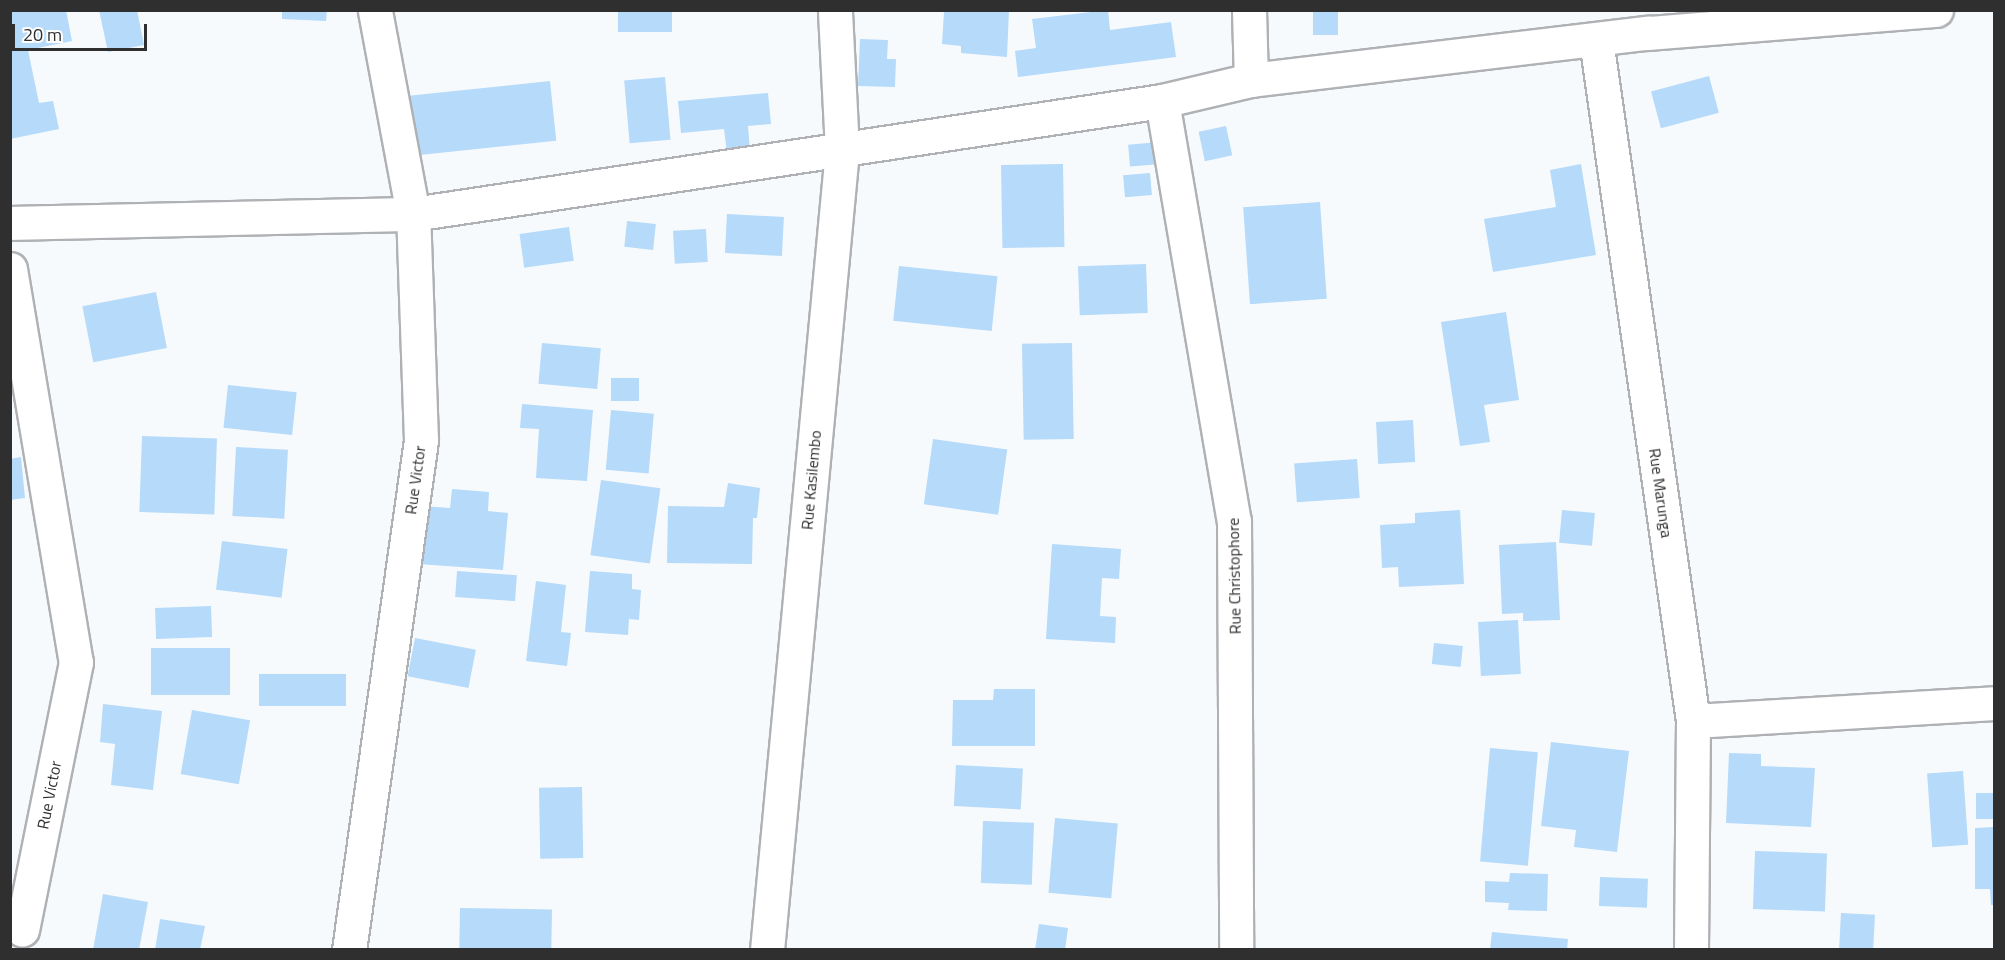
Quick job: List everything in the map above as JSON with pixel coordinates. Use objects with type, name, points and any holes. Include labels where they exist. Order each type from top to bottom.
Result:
[{"type":"street","name":"Rue Victor","points":[[349,950],[421,440],[413,214],[375,10]]},
{"type":"street","name":"Rue Kasilembo","points":[[767,950],[842,150],[835,10]]},
{"type":"street","points":[[1249,10],[1251,80]]},
{"type":"street","points":[[10,223],[413,214],[1162,101],[1251,80],[1596,40],[1647,22],[1936,10]]},
{"type":"street","name":"Rue Marunga","points":[[1596,40],[1693,721],[1691,950]]},
{"type":"street","name":"Rue Christophore","points":[[1162,101],[1234,521],[1236,950]]},
{"type":"street","name":"Rue Victor","points":[[10,269],[76,662],[22,930]]},
{"type":"street","points":[[1693,721],[1995,703]]},
{"type":"building","points":[[10,10],[66,10],[72,41],[28,50],[39,103],[53,101],[59,129],[10,139]]},
{"type":"building","points":[[99,10],[137,10],[144,45],[108,52]]},
{"type":"building","points":[[282,10],[327,10],[326,21],[282,19]]},
{"type":"building","points":[[618,10],[672,10],[672,32],[618,32]]},
{"type":"building","points":[[1009,10],[1007,57],[961,53],[961,46],[942,44],[944,12]]},
{"type":"building","points":[[1108,10],[1110,30],[1171,22],[1176,57],[1018,77],[1015,51],[1036,48],[1032,19]]},
{"type":"building","points":[[1313,10],[1338,10],[1338,35],[1313,35]]},
{"type":"building","points":[[860,39],[888,40],[887,59],[896,59],[895,87],[858,86]]},
{"type":"building","points":[[1709,76],[1719,113],[1661,128],[1651,92]]},
{"type":"building","points":[[665,77],[670,140],[630,143],[624,81]]},
{"type":"building","points":[[550,81],[556,141],[386,159],[380,99]]},
{"type":"building","points":[[768,93],[771,124],[748,126],[750,150],[727,153],[724,129],[681,133],[678,101]]},
{"type":"building","points":[[1226,126],[1232,155],[1205,161],[1199,132]]},
{"type":"building","points":[[1159,142],[1161,164],[1130,167],[1128,145]]},
{"type":"building","points":[[1063,164],[1064,247],[1002,248],[1001,165]]},
{"type":"building","points":[[1581,164],[1596,255],[1493,272],[1484,219],[1556,207],[1550,170]]},
{"type":"building","points":[[1150,173],[1152,195],[1125,197],[1123,175]]},
{"type":"building","points":[[1320,202],[1327,299],[1250,304],[1243,207]]},
{"type":"building","points":[[727,214],[784,217],[782,256],[725,253]]},
{"type":"building","points":[[627,221],[656,224],[653,250],[624,247]]},
{"type":"building","points":[[569,227],[574,261],[524,268],[519,234]]},
{"type":"building","points":[[706,229],[708,262],[675,264],[673,231]]},
{"type":"building","points":[[1146,264],[1148,313],[1080,315],[1078,266]]},
{"type":"building","points":[[899,266],[997,276],[992,331],[893,321]]},
{"type":"building","points":[[156,292],[167,348],[93,362],[82,306]]},
{"type":"building","points":[[1506,312],[1519,400],[1484,405],[1490,442],[1460,446],[1441,322]]},
{"type":"building","points":[[542,343],[601,348],[597,389],[538,384]]},
{"type":"building","points":[[1072,343],[1074,439],[1024,440],[1022,344]]},
{"type":"building","points":[[611,378],[639,378],[639,401],[611,401]]},
{"type":"building","points":[[228,385],[297,392],[292,435],[224,428]]},
{"type":"building","points":[[522,404],[593,410],[587,481],[536,478],[539,429],[520,428]]},
{"type":"building","points":[[611,410],[654,414],[649,474],[606,470]]},
{"type":"building","points":[[1413,420],[1415,462],[1378,464],[1376,422]]},
{"type":"building","points":[[142,436],[217,439],[214,515],[139,512]]},
{"type":"building","points":[[933,439],[1007,449],[998,515],[924,504]]},
{"type":"building","points":[[236,447],[288,450],[284,519],[232,516]]},
{"type":"building","points":[[21,457],[25,498],[10,500],[10,459]]},
{"type":"building","points":[[1357,459],[1360,498],[1297,502],[1294,463]]},
{"type":"building","points":[[601,480],[660,488],[650,564],[590,555]]},
{"type":"building","points":[[728,483],[760,488],[757,518],[753,518],[752,564],[667,563],[668,506],[724,507]]},
{"type":"building","points":[[452,489],[489,492],[488,511],[508,513],[503,570],[418,564],[423,506],[450,508]]},
{"type":"building","points":[[1460,510],[1464,584],[1399,587],[1398,567],[1382,568],[1380,525],[1415,523],[1415,513]]},
{"type":"building","points":[[1562,510],[1595,513],[1592,546],[1559,543]]},
{"type":"building","points":[[222,541],[288,549],[282,598],[216,590]]},
{"type":"building","points":[[1556,542],[1560,620],[1523,621],[1523,613],[1502,614],[1499,545]]},
{"type":"building","points":[[1052,544],[1121,549],[1119,579],[1102,578],[1100,616],[1116,617],[1115,643],[1046,639]]},
{"type":"building","points":[[457,571],[517,575],[515,601],[455,597]]},
{"type":"building","points":[[590,571],[632,574],[632,589],[641,590],[639,620],[629,619],[628,635],[585,632]]},
{"type":"building","points":[[536,581],[566,585],[561,632],[571,633],[567,666],[526,661]]},
{"type":"building","points":[[211,606],[212,637],[156,639],[155,608]]},
{"type":"building","points":[[1518,620],[1521,674],[1481,676],[1478,622]]},
{"type":"building","points":[[415,638],[476,650],[468,688],[408,676]]},
{"type":"building","points":[[1434,643],[1463,646],[1461,667],[1432,664]]},
{"type":"building","points":[[151,648],[230,648],[230,695],[151,695]]},
{"type":"building","points":[[259,674],[346,674],[346,706],[259,706]]},
{"type":"building","points":[[994,689],[1035,689],[1035,746],[952,746],[953,700],[993,700]]},
{"type":"building","points":[[103,704],[162,711],[153,790],[111,785],[115,744],[100,742]]},
{"type":"building","points":[[192,710],[250,720],[239,784],[181,774]]},
{"type":"building","points":[[1551,742],[1629,751],[1617,852],[1574,847],[1576,830],[1541,826]]},
{"type":"building","points":[[1490,748],[1538,752],[1528,866],[1480,862]]},
{"type":"building","points":[[1729,753],[1761,754],[1761,766],[1815,768],[1811,827],[1726,823]]},
{"type":"building","points":[[956,765],[1023,769],[1021,809],[954,806]]},
{"type":"building","points":[[1963,771],[1968,845],[1932,847],[1927,774]]},
{"type":"building","points":[[582,787],[583,858],[540,859],[539,788]]},
{"type":"building","points":[[1976,793],[1994,793],[1994,819],[1976,819]]},
{"type":"building","points":[[1055,818],[1118,823],[1111,898],[1048,893]]},
{"type":"building","points":[[983,821],[1034,823],[1032,885],[981,883]]},
{"type":"building","points":[[1994,827],[1994,905],[1991,905],[1990,889],[1975,889],[1975,828]]},
{"type":"building","points":[[1755,851],[1827,854],[1825,911],[1753,909]]},
{"type":"building","points":[[1510,873],[1548,874],[1547,911],[1508,910],[1509,903],[1485,902],[1485,881],[1509,882]]},
{"type":"building","points":[[1600,877],[1648,879],[1647,908],[1599,906]]},
{"type":"building","points":[[103,894],[148,902],[139,950],[93,950]]},
{"type":"building","points":[[460,908],[552,910],[551,950],[459,950]]},
{"type":"building","points":[[1841,913],[1875,915],[1873,950],[1839,950]]},
{"type":"building","points":[[160,919],[205,926],[200,950],[155,950]]},
{"type":"building","points":[[1039,924],[1068,928],[1065,950],[1035,950]]},
{"type":"building","points":[[1492,932],[1568,939],[1567,950],[1490,950]]}]
